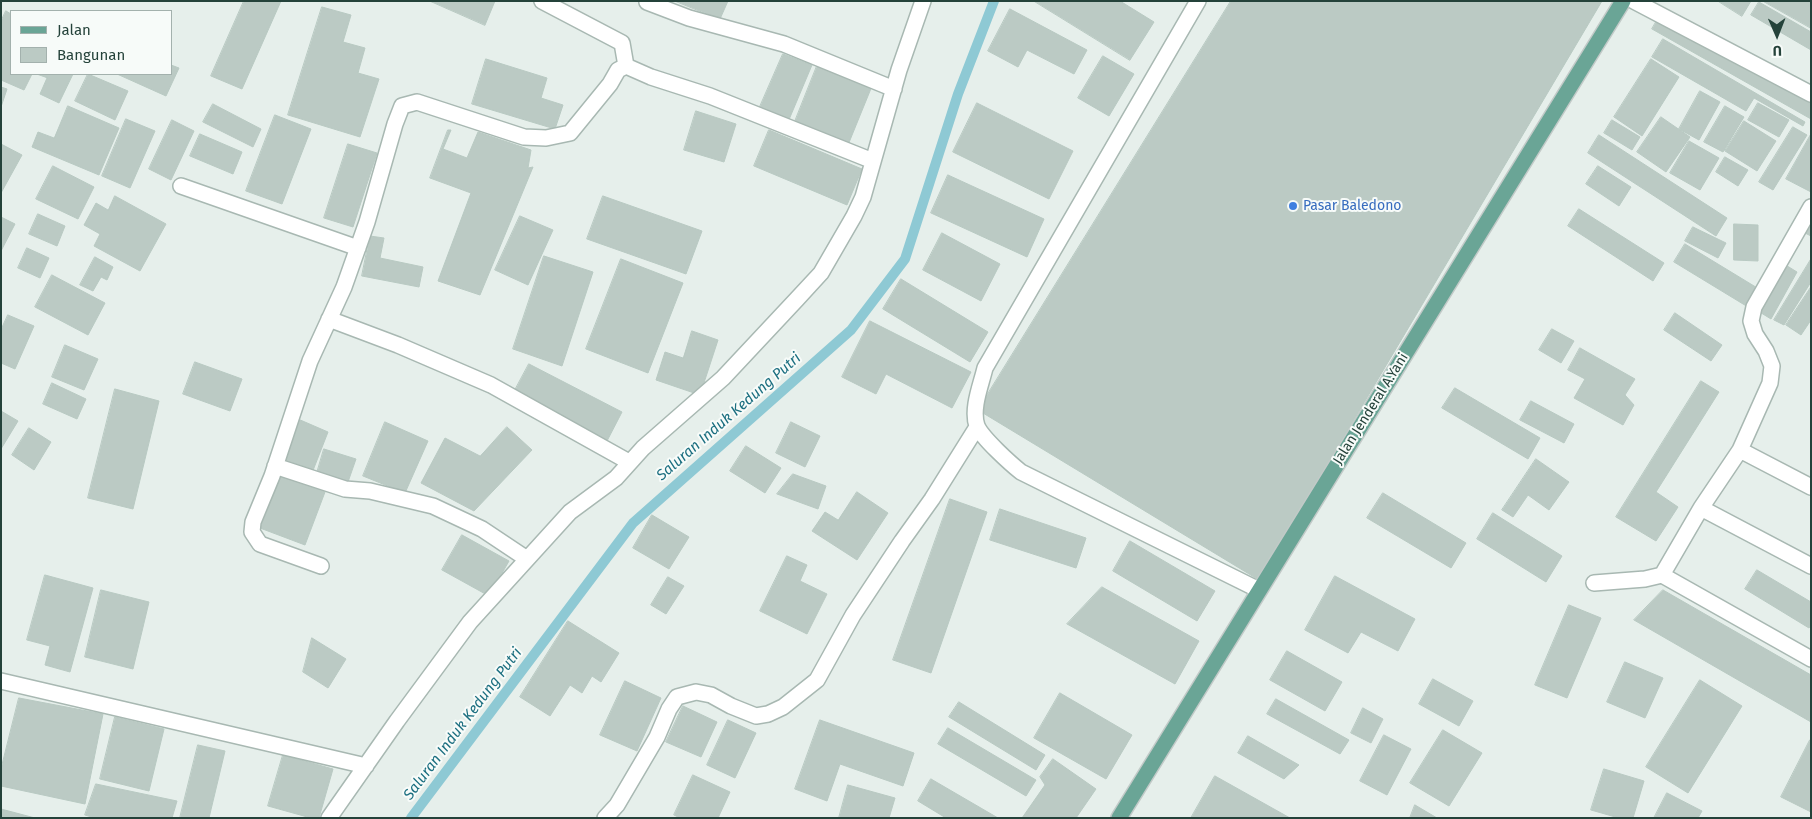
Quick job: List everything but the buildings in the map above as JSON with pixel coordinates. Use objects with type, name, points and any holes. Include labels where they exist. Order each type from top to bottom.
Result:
[{"type":"main road","name":"Jalan Jenderal A.Yani","points":[[1119,818],[1623,1]]},
{"type":"street","points":[[542,1],[622,43],[626,66]]},
{"type":"street","points":[[329,818],[470,622],[570,512],[616,478],[643,448],[723,378],[820,273],[854,216],[863,196],[894,89],[923,1]]},
{"type":"street","points":[[605,818],[616,805],[657,737],[669,709],[678,697],[696,692],[711,695],[731,706],[756,716],[768,714],[783,707],[817,680],[853,615],[932,498],[977,427],[976,408],[985,368],[1198,1]]},
{"type":"street","points":[[1634,1],[1811,94]]},
{"type":"street","points":[[646,2],[689,18],[784,44],[894,89]]},
{"type":"street","points":[[626,66],[650,77],[710,96],[873,161]]},
{"type":"street","points":[[321,566],[260,544],[252,532],[253,522],[275,466],[310,361],[344,287],[358,248],[394,124],[402,106],[417,102],[524,137],[546,138],[570,133],[610,84],[618,70],[626,66]]},
{"type":"street","points":[[181,186],[358,248]]},
{"type":"street","points":[[1662,575],[1701,508],[1740,450],[1770,383],[1772,366],[1755,334],[1751,321],[1754,307],[1811,207]]},
{"type":"street","points":[[329,320],[398,345],[491,384],[629,462]]},
{"type":"street","points":[[977,427],[1005,458],[1021,472],[1259,590]]},
{"type":"street","points":[[1740,450],[1811,487]]},
{"type":"street","points":[[275,466],[345,489],[370,491],[433,506],[482,529],[527,559]]},
{"type":"street","points":[[1701,508],[1811,566]]},
{"type":"street","points":[[1594,583],[1645,579],[1662,575],[1811,660]]},
{"type":"street","points":[[1,681],[366,766]]},
{"type":"waterway","name":"Saluran Induk Kedung Putri","points":[[411,818],[633,523],[851,330],[905,259],[958,94],[994,1]]},
{"type":"place","name":"Pasar Baledono","points":[[1293,206]]}]
